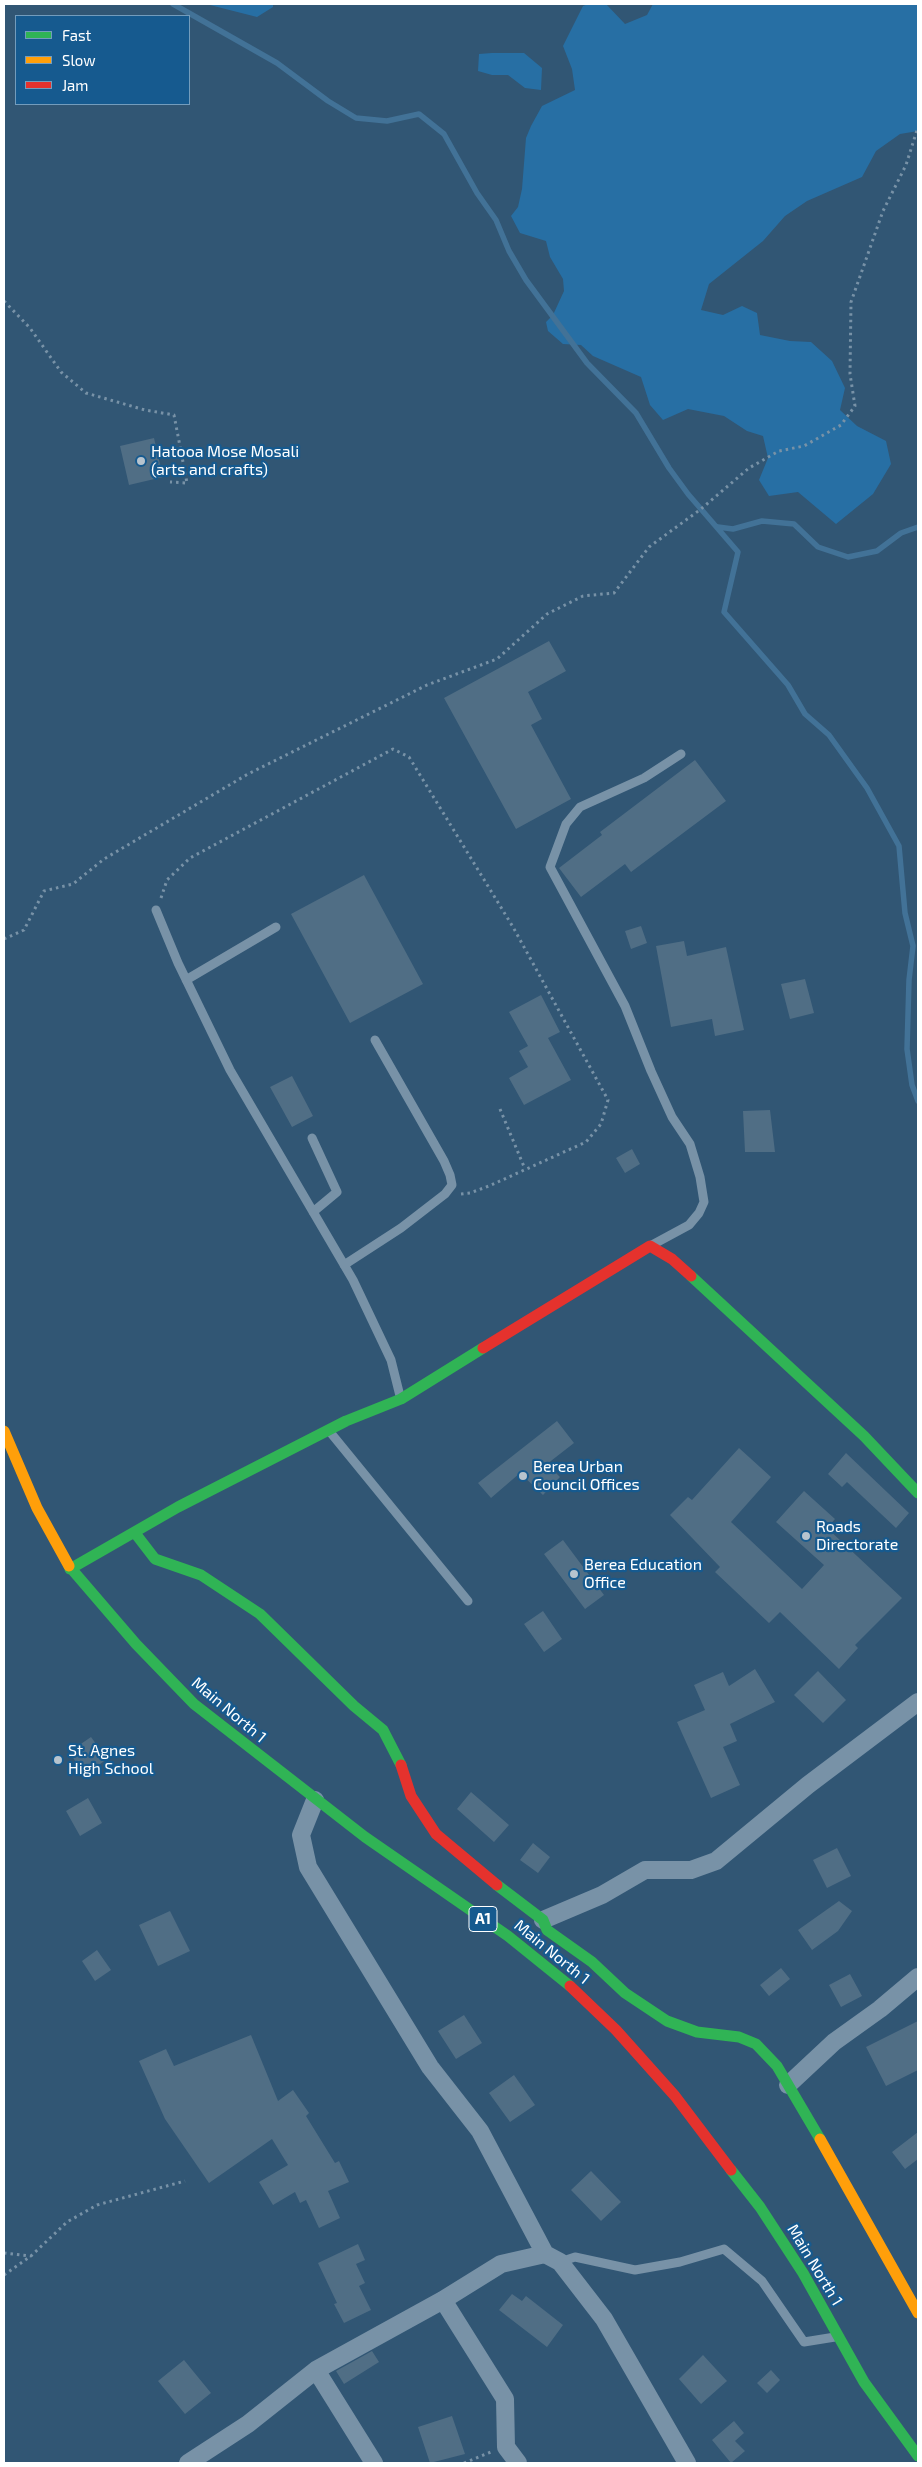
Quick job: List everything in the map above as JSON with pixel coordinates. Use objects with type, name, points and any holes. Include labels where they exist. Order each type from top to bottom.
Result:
[{"type":"street","points":[[70,1569],[178,1507],[329,1430],[401,1399],[650,1246],[672,1260],[696,1280],[864,1436],[918,1493]]},
{"type":"street","name":"Main North 1","points":[[4,1431],[37,1508],[70,1569],[136,1644],[194,1704],[315,1800],[551,1969],[616,2030],[675,2096],[726,2160],[803,2274],[864,2382],[918,2456]]},
{"type":"street","points":[[135,1533],[155,1559],[201,1575],[260,1614],[320,1674],[383,1730],[401,1764],[411,1796],[436,1834],[475,1868],[543,1920],[547,1930],[592,1962],[625,1992],[667,2021],[697,2032],[739,2037],[756,2044],[776,2066],[788,2085],[918,2313]]},
{"type":"street","points":[[543,1920],[602,1895],[645,1870],[691,1870],[716,1861],[808,1785],[918,1702]]},
{"type":"street","points":[[315,1800],[301,1835],[308,1867],[430,2066],[480,2131],[545,2254],[560,2262],[604,2319],[687,2463]]},
{"type":"street","points":[[788,2085],[834,2042],[918,1977]]},
{"type":"street","points":[[188,2463],[248,2424],[316,2370],[443,2300],[501,2264],[545,2254]]},
{"type":"street","points":[[443,2300],[504,2399],[506,2447],[518,2463]]},
{"type":"street","points":[[316,2370],[374,2463]]},
{"type":"lane","points":[[650,1246],[689,1225],[699,1213],[704,1202],[700,1177],[690,1144],[668,1109],[625,1006],[550,867],[566,824],[580,807],[644,778],[682,754]]},
{"type":"lane","points":[[156,910],[186,980],[230,1070],[344,1265],[391,1360],[401,1399]]},
{"type":"lane","points":[[186,980],[276,928]]},
{"type":"lane","points":[[344,1265],[401,1228],[445,1194],[452,1185],[444,1160],[375,1040]]},
{"type":"lane","points":[[312,1138],[337,1192],[314,1212]]},
{"type":"lane","points":[[329,1430],[468,1601]]},
{"type":"lane","points":[[560,2262],[575,2257],[635,2270],[680,2262],[724,2249],[762,2281],[804,2342],[838,2336]]},
{"type":"path","points":[[4,939],[24,930],[44,892],[73,884],[104,859],[248,774],[427,684],[497,659],[547,614],[583,596],[614,593],[649,547],[701,509],[749,468],[779,451],[804,446],[841,425],[854,406],[850,374],[851,302],[883,211],[906,165],[916,139],[918,127]]},
{"type":"path","points":[[4,301],[30,328],[61,372],[86,393],[145,410],[174,415],[187,483],[170,482]]},
{"type":"path","points":[[156,910],[167,880],[190,858],[392,749],[409,756],[513,927],[608,1100],[601,1124],[586,1142],[470,1194],[445,1194]]},
{"type":"path","points":[[500,1109],[525,1170]]},
{"type":"path","points":[[4,2275],[31,2256],[68,2222],[97,2205],[185,2181]]},
{"type":"path","points":[[4,2252],[31,2256]]},
{"type":"path","points":[[464,2463],[506,2447]]},
{"type":"shaded area","points":[[206,4],[273,4],[273,7],[257,17]]},
{"type":"shaded area","points":[[588,4],[606,4],[625,24],[647,15],[653,4],[918,4],[918,131],[900,134],[876,151],[862,177],[807,201],[785,216],[763,241],[709,284],[701,310],[723,315],[742,306],[757,313],[760,335],[790,341],[811,342],[832,361],[845,388],[840,410],[857,426],[886,441],[891,464],[873,494],[836,524],[798,492],[769,496],[759,480],[768,458],[763,436],[747,431],[724,416],[688,409],[663,420],[650,405],[641,377],[593,356],[581,345],[563,344],[548,331],[546,322],[553,315],[564,291],[563,279],[550,257],[546,241],[520,233],[511,216],[518,207],[522,189],[526,138],[531,126],[542,106],[575,90],[572,69],[563,46],[583,6]]},
{"type":"shaded area","points":[[524,53],[542,68],[541,90],[525,88],[508,75],[492,75],[478,71],[479,54]]},
{"type":"building","name":"Hatooa Mose Mosali (arts and crafts)","points":[[154,438],[163,477],[129,485],[120,446]]},
{"type":"building","points":[[549,641],[566,671],[528,692],[542,719],[531,725],[571,799],[516,829],[444,698]]},
{"type":"building","points":[[695,760],[726,801],[631,872],[625,864],[581,897],[559,868],[602,835],[600,832]]},
{"type":"building","points":[[364,875],[423,984],[350,1023],[291,914]]},
{"type":"building","points":[[641,926],[647,943],[631,949],[625,931]]},
{"type":"building","points":[[684,941],[687,956],[726,947],[744,1030],[715,1036],[712,1019],[671,1027],[656,946]]},
{"type":"building","points":[[805,979],[814,1013],[790,1019],[781,984]]},
{"type":"building","points":[[541,995],[560,1032],[548,1038],[571,1080],[524,1105],[509,1078],[528,1067],[519,1051],[528,1046],[509,1012]]},
{"type":"building","points":[[292,1076],[313,1116],[292,1127],[270,1087]]},
{"type":"building","points":[[770,1110],[775,1152],[745,1152],[743,1111]]},
{"type":"building","points":[[632,1149],[640,1164],[625,1173],[616,1158]]},
{"type":"building","points":[[557,1421],[574,1443],[547,1464],[560,1477],[543,1495],[520,1473],[491,1498],[478,1483]]},
{"type":"building","points":[[739,1448],[771,1477],[731,1522],[802,1589],[824,1565],[776,1522],[804,1491],[835,1519],[827,1528],[902,1598],[855,1645],[858,1648],[839,1669],[780,1612],[769,1623],[715,1572],[720,1567],[670,1515],[688,1497],[692,1500]]},
{"type":"building","points":[[846,1453],[909,1513],[896,1528],[847,1482],[842,1487],[828,1474]]},
{"type":"building","name":"Berea Education Office","points":[[563,1540],[604,1595],[585,1609],[544,1554]]},
{"type":"building","points":[[543,1611],[562,1639],[544,1652],[524,1624]]},
{"type":"building","points":[[755,1669],[775,1702],[730,1724],[737,1741],[723,1747],[740,1785],[711,1798],[677,1722],[705,1710],[694,1685],[723,1672],[729,1686]]},
{"type":"building","points":[[818,1671],[846,1700],[823,1723],[794,1695]]},
{"type":"building","points":[[91,1737],[107,1759],[85,1775],[69,1752]]},
{"type":"building","points":[[471,1792],[509,1825],[494,1842],[457,1809]]},
{"type":"building","points":[[88,1798],[102,1823],[80,1836],[66,1811]]},
{"type":"building","points":[[533,1843],[550,1857],[538,1873],[520,1860]]},
{"type":"building","points":[[837,1848],[851,1876],[827,1888],[813,1860]]},
{"type":"building","points":[[839,1901],[852,1911],[838,1931],[812,1950],[798,1930]]},
{"type":"building","points":[[170,1911],[190,1951],[158,1966],[139,1925]]},
{"type":"building","points":[[97,1950],[111,1970],[95,1981],[82,1961]]},
{"type":"building","points":[[781,1968],[790,1979],[769,1996],[760,1985]]},
{"type":"building","points":[[850,1974],[862,1996],[841,2007],[829,1985]]},
{"type":"building","points":[[464,2015],[482,2043],[456,2059],[438,2031]]},
{"type":"building","points":[[918,2021],[918,2070],[886,2086],[866,2047]]},
{"type":"building","points":[[251,2035],[278,2101],[293,2090],[309,2113],[306,2116],[335,2163],[339,2161],[349,2182],[328,2191],[340,2218],[319,2228],[306,2200],[300,2203],[295,2192],[273,2205],[259,2182],[288,2165],[272,2139],[209,2183],[165,2119],[139,2061],[166,2049],[174,2066]]},
{"type":"building","points":[[514,2075],[535,2105],[510,2122],[489,2093]]},
{"type":"building","points":[[918,2132],[918,2159],[905,2169],[892,2152]]},
{"type":"building","points":[[591,2171],[621,2202],[601,2221],[571,2190]]},
{"type":"building","points":[[358,2244],[365,2260],[356,2264],[365,2283],[359,2286],[371,2310],[344,2323],[334,2304],[337,2303],[318,2263]]},
{"type":"building","points":[[512,2294],[522,2301],[526,2296],[563,2325],[547,2347],[499,2310]]},
{"type":"building","points":[[372,2351],[379,2362],[344,2384],[336,2371]]},
{"type":"building","points":[[703,2355],[727,2381],[701,2404],[679,2379]]},
{"type":"building","points":[[184,2360],[211,2393],[185,2414],[158,2381]]},
{"type":"building","points":[[771,2370],[780,2380],[767,2393],[757,2383]]},
{"type":"building","points":[[452,2416],[465,2454],[430,2463],[418,2427]]},
{"type":"building","points":[[734,2421],[744,2433],[735,2441],[745,2451],[731,2463],[712,2440]]},
{"type":"waterway","points":[[173,4],[277,63],[328,101],[356,118],[387,121],[419,114],[444,134],[477,193],[496,220],[509,251],[526,280],[587,363],[636,413],[669,468],[688,494],[738,552],[724,612],[788,685],[805,714],[829,735],[867,788],[899,846],[905,913],[913,946],[909,980],[907,1049],[912,1085],[918,1101]]},
{"type":"waterway","points":[[718,527],[733,529],[762,521],[794,524],[818,547],[848,557],[877,551],[901,533],[918,527]]},
{"type":"traffic: fast","points":[[691,1276],[864,1436],[918,1493]]},
{"type":"traffic: fast","points":[[70,1569],[178,1507],[346,1421],[401,1399],[483,1348]]},
{"type":"traffic: fast","points":[[135,1533],[155,1559],[201,1575],[260,1614],[354,1706],[383,1730],[401,1765]]},
{"type":"traffic: fast","points":[[69,1566],[136,1644],[194,1704],[365,1837],[508,1936],[570,1986]]},
{"type":"traffic: fast","points":[[497,1885],[543,1920],[547,1930],[592,1962],[625,1993],[667,2021],[697,2032],[739,2037],[756,2044],[777,2066],[820,2139]]},
{"type":"traffic: fast","points":[[731,2170],[760,2207],[803,2273],[864,2382],[918,2456]]},
{"type":"traffic: slow","points":[[4,1431],[37,1508],[69,1566]]},
{"type":"traffic: slow","points":[[820,2139],[918,2313]]},
{"type":"traffic: jam","points":[[483,1348],[650,1246],[672,1259],[691,1276]]},
{"type":"traffic: jam","points":[[401,1765],[411,1796],[436,1834],[497,1885]]},
{"type":"traffic: jam","points":[[570,1986],[616,2030],[675,2096],[731,2170]]},
{"type":"place","name":"Hatooa Mose Mosali (arts and crafts)","points":[[141,461]]},
{"type":"place","name":"Berea Urban Council Offices","points":[[523,1476]]},
{"type":"place","name":"Roads Directorate","points":[[806,1536]]},
{"type":"place","name":"Berea Education Office","points":[[574,1574]]},
{"type":"place","name":"St. Agnes High School","points":[[58,1760]]}]
